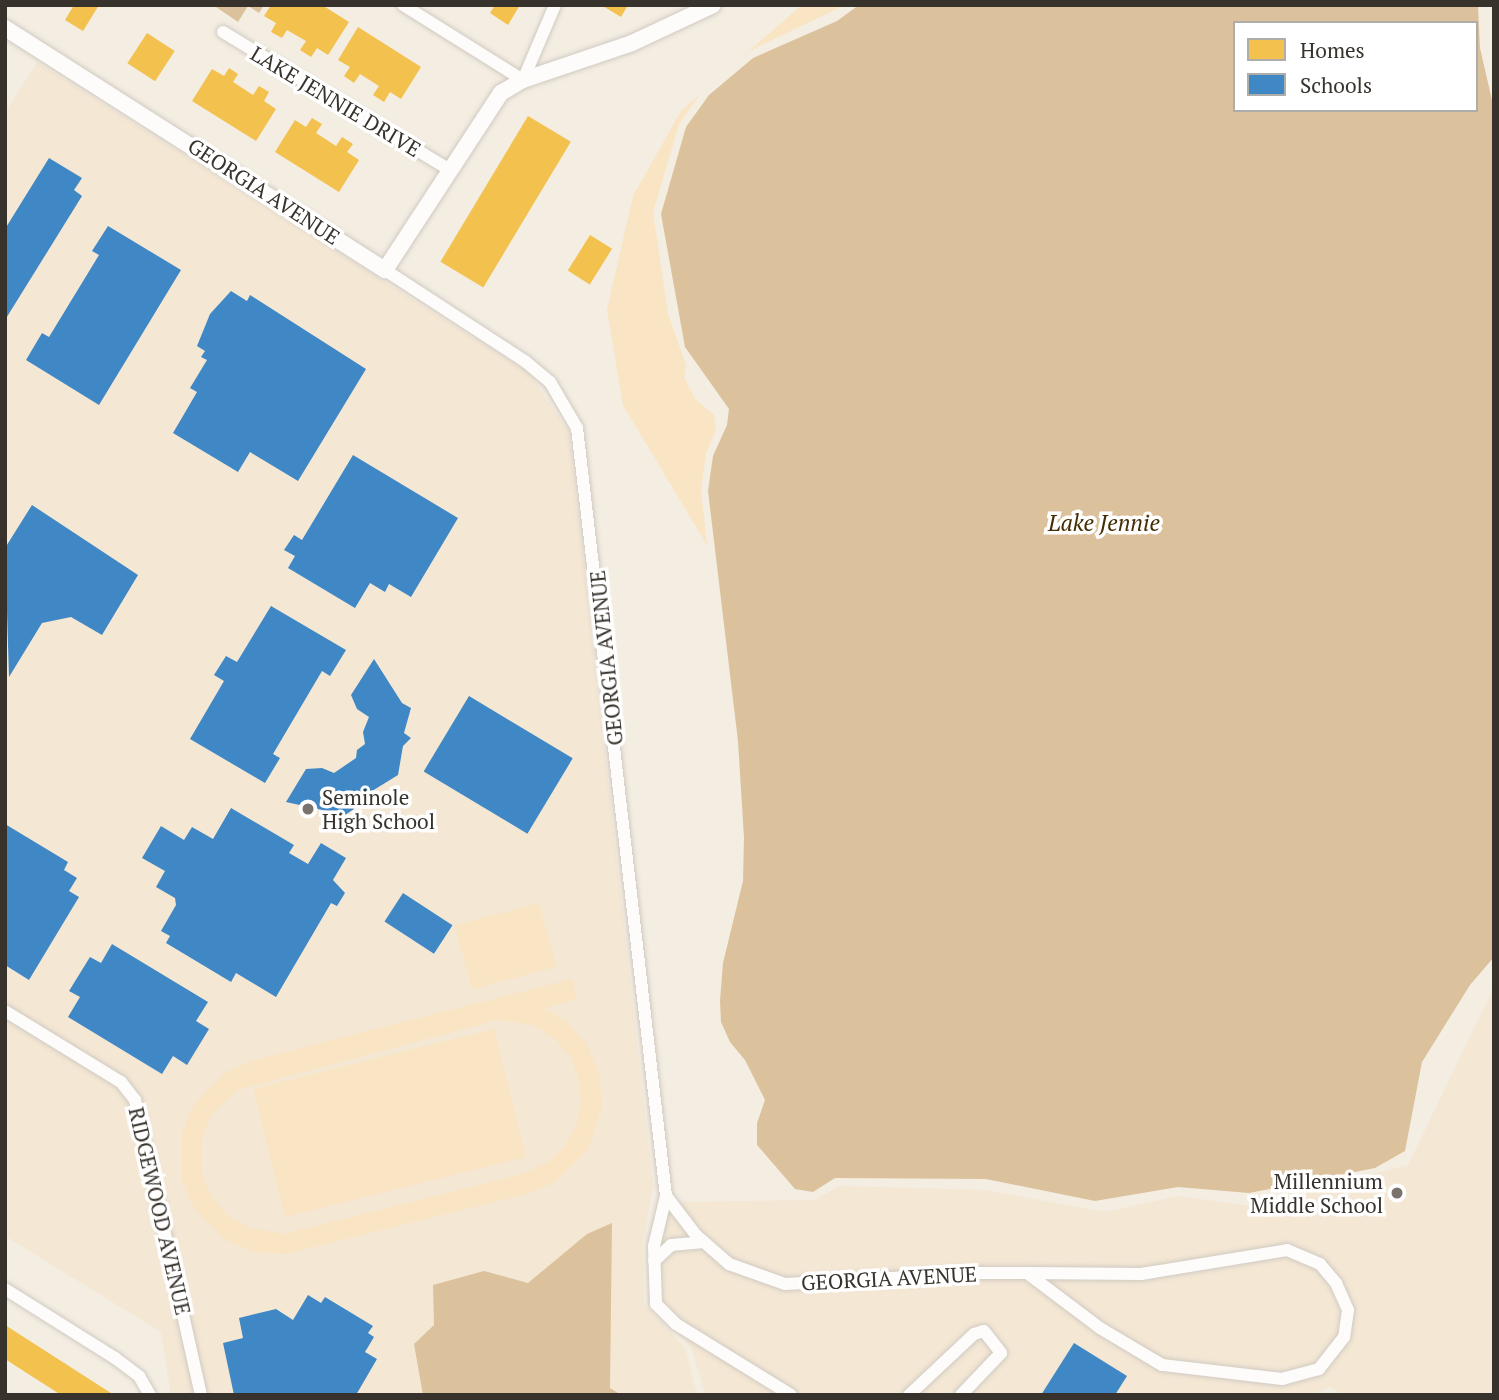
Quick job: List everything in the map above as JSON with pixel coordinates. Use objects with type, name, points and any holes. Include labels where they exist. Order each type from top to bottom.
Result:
[{"type":"street","points":[[403,5],[523,80]]},
{"type":"street","points":[[523,80],[555,5]]},
{"type":"street","points":[[385,270],[489,106],[523,80],[632,43],[713,5]]},
{"type":"street","name":"GEORGIA AVENUE","points":[[5,28],[385,270],[534,369],[567,405],[578,428],[666,1196],[704,1242],[729,1264],[785,1284],[1027,1273],[1141,1274],[1287,1250],[1320,1264],[1336,1283],[1348,1310],[1343,1336],[1319,1369],[1282,1379],[1189,1368],[1152,1359],[1100,1328],[1027,1273]]},
{"type":"street","name":"LAKE JENNIE DRIVE","points":[[223,32],[450,170]]},
{"type":"street","name":"RIDGEWOOD AVENUE","points":[[5,1011],[121,1082],[135,1100],[201,1395]]},
{"type":"street","points":[[666,1196],[654,1261],[656,1304],[676,1324],[791,1395]]},
{"type":"street","points":[[654,1261],[670,1245],[704,1242]]},
{"type":"street","points":[[5,1289],[115,1357],[139,1376],[150,1395]]},
{"type":"street","points":[[909,1395],[974,1334],[984,1331],[1001,1353],[961,1395]]},
{"type":"shaded area","points":[[802,5],[845,5],[749,51],[730,67]]},
{"type":"shaded area","name":"Seminole High School","points":[[37,62],[529,373],[569,432],[653,1186],[643,1242],[644,1304],[685,1348],[697,1395],[171,1395],[161,1332],[5,1236],[5,113]]},
{"type":"shaded area","points":[[700,94],[679,124],[653,212],[668,314],[686,365],[684,377],[695,399],[714,415],[716,430],[706,453],[701,491],[707,545],[623,405],[607,310],[633,196],[681,111]]},
{"type":"shaded area","points":[[539,903],[556,967],[472,989],[455,926]]},
{"type":"shaded area","points":[[572,979],[577,999],[544,1008],[567,1022],[587,1045],[599,1074],[602,1105],[588,1149],[555,1182],[527,1194],[286,1254],[255,1252],[227,1241],[194,1208],[182,1180],[182,1134],[194,1105],[226,1072],[254,1060]],"holes":[[[497,1020],[533,1025],[554,1038],[570,1056],[579,1079],[581,1103],[576,1127],[563,1148],[545,1164],[522,1174],[284,1234],[249,1228],[228,1216],[212,1197],[202,1175],[202,1138],[211,1115],[237,1090]]]},
{"type":"shaded area","name":"Millennium Middle School","points":[[1494,987],[1494,1395],[1343,1395],[1330,1387],[1311,1395],[705,1395],[692,1349],[649,1299],[649,1235],[658,1202],[815,1200],[839,1186],[985,1190],[1105,1212],[1178,1196],[1251,1206],[1408,1165]]},
{"type":"shaded area","points":[[494,1029],[526,1157],[285,1217],[253,1089]]},
{"type":"water","points":[[213,5],[264,5],[259,13],[248,6],[238,22]]},
{"type":"water","name":"Lake Jennie","points":[[859,5],[1478,5],[1480,48],[1494,109],[1494,957],[1470,985],[1422,1062],[1405,1151],[1375,1168],[1249,1193],[1178,1187],[1095,1201],[986,1179],[835,1178],[813,1192],[795,1189],[757,1145],[757,1123],[765,1100],[745,1060],[730,1042],[721,1022],[720,1001],[723,963],[743,881],[744,838],[738,741],[708,491],[713,456],[727,425],[729,409],[685,347],[661,214],[686,127],[709,95],[753,58],[837,21]]},
{"type":"water","points":[[612,1223],[610,1388],[621,1395],[423,1395],[414,1344],[434,1325],[433,1285],[484,1271],[528,1283],[587,1234]]},
{"type":"building: Homes","points":[[74,5],[99,5],[83,31],[65,20]]},
{"type":"building: Homes","points":[[271,5],[322,5],[349,22],[328,55],[317,48],[311,57],[300,50],[306,41],[287,30],[282,38],[271,32],[276,23],[264,16]]},
{"type":"building: Homes","points":[[495,5],[520,5],[508,25],[490,13]]},
{"type":"building: Homes","points":[[601,5],[628,5],[621,17]]},
{"type":"building: Homes","points":[[358,27],[421,67],[401,99],[390,92],[384,102],[373,95],[379,86],[360,74],[354,83],[344,76],[350,67],[338,60]]},
{"type":"building: Homes","points":[[147,33],[175,51],[155,81],[127,63]]},
{"type":"building: Homes","points":[[229,68],[238,74],[233,82],[253,95],[259,86],[269,92],[264,101],[276,109],[256,141],[192,101],[212,69],[224,76]]},
{"type":"building: Homes","points":[[528,116],[571,142],[483,287],[440,262]]},
{"type":"building: Homes","points":[[312,118],[322,124],[316,133],[336,146],[342,137],[353,144],[347,152],[359,160],[339,192],[275,152],[295,120],[306,127]]},
{"type":"building: Homes","points":[[590,235],[612,249],[590,284],[568,271]]},
{"type":"building: Homes","points":[[5,1325],[114,1395],[61,1395],[5,1359]]},
{"type":"building: Schools","points":[[49,158],[82,178],[74,190],[82,196],[5,320],[5,229]]},
{"type":"building: Schools","points":[[108,226],[181,270],[99,405],[26,360],[42,333],[49,337],[99,255],[92,251]]},
{"type":"building: Schools","points":[[231,291],[247,301],[250,295],[366,369],[298,481],[250,452],[238,472],[173,433],[197,392],[190,388],[207,360],[201,357],[205,351],[197,346],[210,314]]},
{"type":"building: Schools","points":[[353,455],[458,518],[411,597],[389,584],[385,592],[370,583],[355,608],[288,568],[295,556],[284,550],[294,535],[302,540]]},
{"type":"building: Schools","points":[[32,505],[138,575],[102,635],[71,617],[42,623],[9,677],[5,548]]},
{"type":"building: Schools","points":[[271,606],[346,650],[330,676],[322,671],[273,754],[280,758],[265,783],[190,739],[224,681],[214,675],[226,656],[237,662]]},
{"type":"building: Schools","points":[[374,659],[402,703],[411,708],[404,733],[411,738],[403,746],[398,775],[351,804],[354,809],[345,815],[286,802],[306,769],[322,768],[334,773],[356,758],[357,750],[365,744],[363,732],[369,717],[357,709],[351,695]]},
{"type":"building: Schools","points":[[469,696],[573,758],[527,834],[424,771]]},
{"type":"building: Schools","points":[[231,808],[294,845],[289,853],[308,864],[321,843],[346,858],[333,880],[345,893],[337,906],[331,903],[276,997],[236,973],[231,982],[166,943],[170,936],[161,931],[176,905],[175,898],[156,887],[165,871],[142,858],[161,826],[184,840],[192,827],[213,839]]},
{"type":"building: Schools","points":[[5,824],[68,862],[64,870],[77,878],[69,891],[79,897],[29,980],[5,965]]},
{"type":"building: Schools","points":[[403,893],[452,925],[434,954],[384,922]]},
{"type":"building: Schools","points":[[112,944],[208,1002],[196,1021],[209,1029],[187,1065],[173,1056],[162,1074],[68,1017],[80,997],[69,991],[90,957],[101,963]]},
{"type":"building: Schools","points":[[308,1295],[321,1303],[325,1297],[373,1326],[368,1333],[374,1337],[365,1352],[377,1359],[356,1395],[234,1395],[223,1343],[243,1338],[239,1318],[276,1309],[293,1320]]},
{"type":"building: Schools","points":[[1074,1343],[1127,1376],[1115,1395],[1041,1395]]},
{"type":"place","name":"Seminole High School","points":[[308,809]]},
{"type":"place","name":"Millennium Middle School","points":[[1397,1193]]}]
